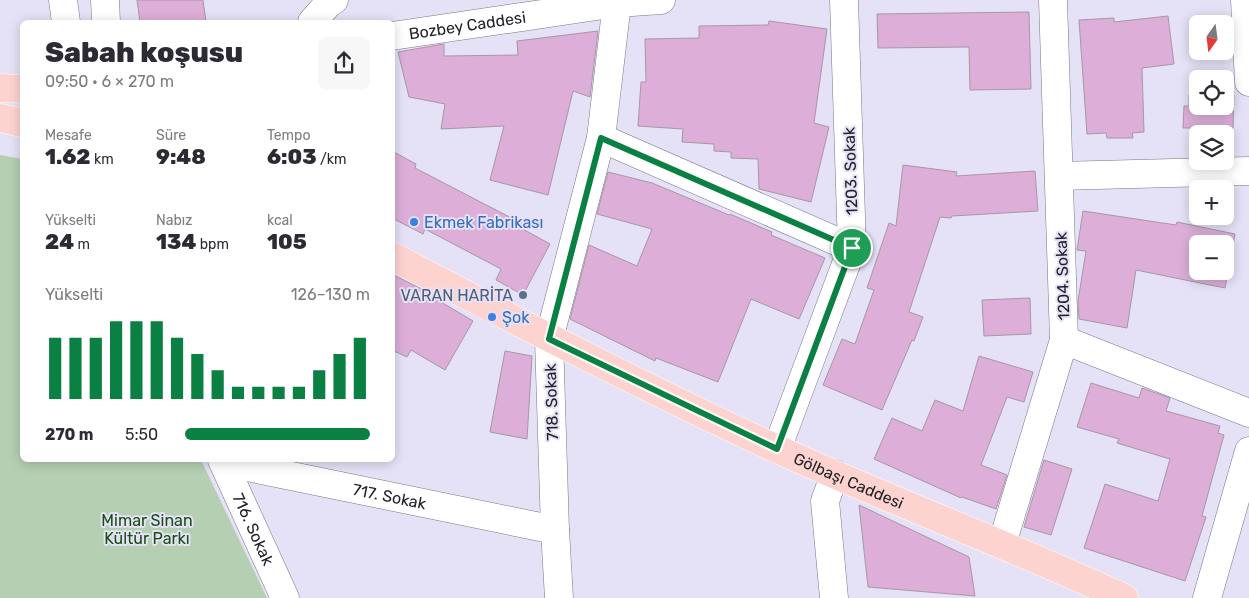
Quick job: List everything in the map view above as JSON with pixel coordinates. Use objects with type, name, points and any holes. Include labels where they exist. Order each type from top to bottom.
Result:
[{"type":"main road","points":[[0,88],[20,89]]},
{"type":"main road","points":[[0,118],[20,123]]},
{"type":"main road","name":"Gölbaşı Caddesi","points":[[395,258],[549,339],[777,449],[1002,544],[1076,586],[1124,598]]},
{"type":"street","points":[[63,0],[66,20]]},
{"type":"street","points":[[105,0],[106,20]]},
{"type":"street","name":"Bozbey Caddesi","points":[[395,36],[617,3],[661,0]]},
{"type":"street","name":"1203. Sokak","points":[[777,449],[852,248],[844,0]]},
{"type":"street","name":"1204. Sokak","points":[[1002,544],[1064,340],[1054,0]]},
{"type":"street","points":[[1245,0],[1249,82]]},
{"type":"street","name":"718. Sokak","points":[[559,598],[549,339],[601,138],[617,3]]},
{"type":"street","points":[[601,138],[852,248]]},
{"type":"street","points":[[1059,176],[1249,171]]},
{"type":"street","points":[[1064,340],[1249,413]]},
{"type":"street","points":[[1207,598],[1249,451]]},
{"type":"street","name":"716. Sokak","points":[[223,462],[285,598]]},
{"type":"street","name":"717. Sokak","points":[[228,462],[555,530]]},
{"type":"street","points":[[834,598],[825,501],[835,474]]},
{"type":"green space","name":"Mimar Sinan Kültür Parkı","points":[[0,155],[20,159],[20,462],[202,462],[267,598],[0,598]]},
{"type":"building","points":[[137,0],[203,0],[206,20],[140,20]]},
{"type":"building","points":[[1029,12],[1031,89],[970,90],[969,47],[878,48],[877,14]]},
{"type":"building","points":[[1168,16],[1174,64],[1142,68],[1144,132],[1132,133],[1133,138],[1107,138],[1106,133],[1087,134],[1079,20],[1114,18],[1114,22]]},
{"type":"building","points":[[769,21],[827,29],[814,123],[829,127],[811,202],[759,189],[758,159],[731,158],[731,152],[714,151],[714,144],[682,142],[683,129],[638,126],[641,82],[646,82],[645,39],[699,38],[699,26],[768,25]]},
{"type":"building","points":[[598,31],[590,97],[573,91],[548,195],[490,180],[504,126],[441,129],[445,104],[409,97],[398,52],[444,44],[444,56],[518,55],[517,41]]},
{"type":"building","points":[[1184,106],[1189,106],[1189,115],[1233,115],[1233,125],[1189,125],[1189,128],[1183,128]]},
{"type":"building","points":[[395,153],[416,164],[415,168],[523,224],[521,228],[550,244],[523,295],[496,280],[501,269],[425,229],[423,234],[395,220]]},
{"type":"building","points":[[903,165],[957,172],[956,176],[1035,171],[1038,211],[952,216],[951,218],[940,217],[909,312],[923,317],[882,410],[823,385],[842,339],[855,344],[874,290],[867,288],[889,223],[896,226]]},
{"type":"building","points":[[608,172],[652,183],[772,232],[771,235],[825,258],[799,319],[751,299],[718,382],[656,358],[655,361],[570,319],[589,245],[637,266],[652,229],[597,214]]},
{"type":"building","points":[[1083,211],[1176,225],[1177,222],[1235,234],[1234,239],[1234,235],[1189,235],[1189,280],[1226,280],[1225,288],[1136,270],[1127,328],[1079,319],[1078,301],[1086,251],[1077,250]]},
{"type":"building","points":[[395,276],[437,297],[436,299],[473,321],[445,370],[411,350],[407,357],[395,351]]},
{"type":"building","points":[[1030,298],[1031,334],[984,336],[982,300]]},
{"type":"building","points":[[505,351],[532,356],[527,439],[490,432]]},
{"type":"building","points":[[979,356],[1033,372],[1024,402],[1007,397],[981,465],[1007,475],[996,509],[961,498],[874,459],[892,418],[922,431],[935,400],[963,411]]},
{"type":"building","points":[[1091,383],[1139,398],[1142,388],[1170,398],[1166,411],[1220,426],[1218,433],[1224,435],[1202,516],[1206,517],[1185,581],[1084,548],[1105,484],[1158,501],[1170,459],[1117,443],[1119,439],[1077,427]]},
{"type":"building","points":[[1044,460],[1072,469],[1051,535],[1024,527]]},
{"type":"building","points":[[859,505],[969,557],[975,596],[868,587]]},
{"type":"place","name":"Ekmek Fabrikası","points":[[414,222]]},
{"type":"place","name":"VARAN HARİTA","points":[[523,295]]},
{"type":"place","name":"Şok","points":[[492,317]]},
{"type":"route","points":[[601,138],[852,248],[777,449],[549,339],[601,138]]}]
